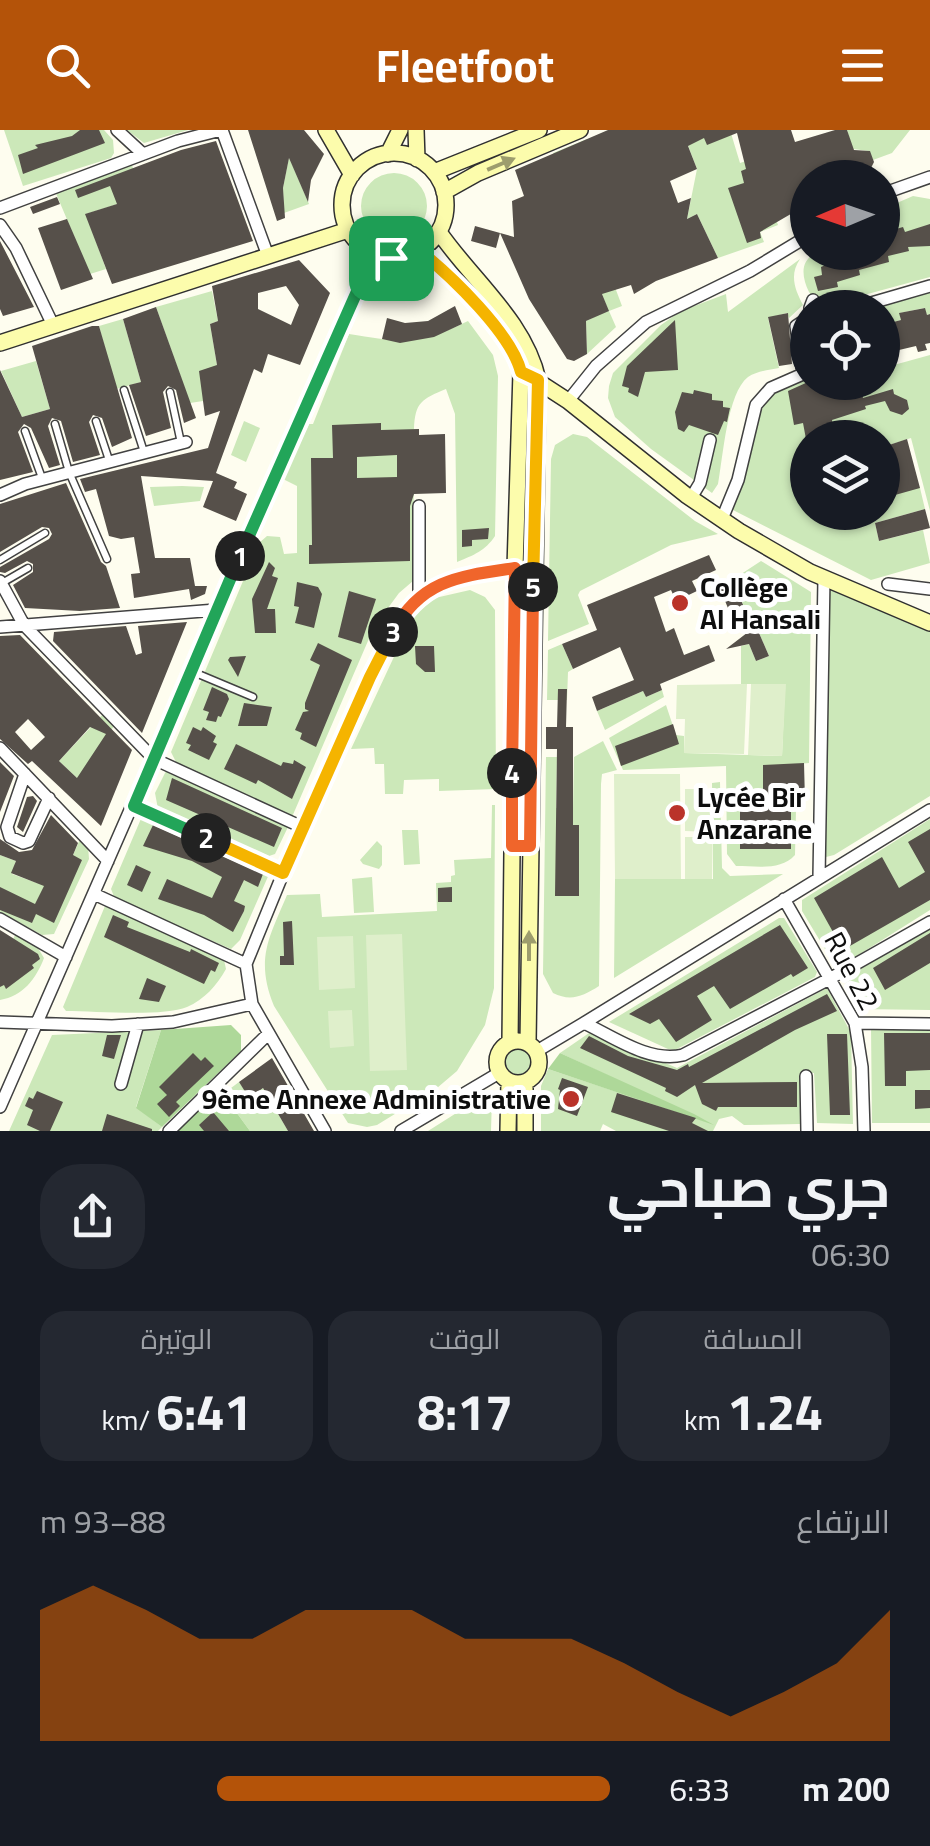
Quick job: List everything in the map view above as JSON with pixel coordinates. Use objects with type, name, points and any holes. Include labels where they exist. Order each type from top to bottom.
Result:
[{"type":"main road","points":[[388,154],[400,130]]},
{"type":"main road","points":[[416,130],[417,159]]},
{"type":"main road","points":[[434,172],[539,130]]},
{"type":"main road","points":[[444,192],[478,173],[580,130]]},
{"type":"main road","points":[[328,133],[368,160]]},
{"type":"main road","points":[[328,133],[352,175]]},
{"type":"main road","points":[[388,154],[417,159],[434,172],[444,192],[446,212],[439,232],[420,251],[391,258],[360,246],[348,230],[342,202],[352,175],[368,160],[388,154]]},
{"type":"main road","points":[[0,342],[348,230]]},
{"type":"main road","points":[[439,232],[526,341],[538,380],[530,846],[532,1047],[539,1069],[511,1079]]},
{"type":"main road","points":[[420,251],[483,314],[516,357],[521,372],[510,1042],[498,1056],[511,1079],[525,1131]]},
{"type":"main road","points":[[521,372],[568,401],[722,520],[824,578],[930,622]]},
{"type":"main road","points":[[512,754],[530,754]]},
{"type":"main road","points":[[512,846],[530,846]]},
{"type":"main road","points":[[510,1042],[532,1047]]},
{"type":"main road","points":[[508,1131],[511,1079]]},
{"type":"street","points":[[118,130],[143,154]]},
{"type":"street","points":[[0,208],[143,154],[221,130],[268,256]]},
{"type":"street","points":[[900,188],[930,177]]},
{"type":"street","points":[[0,225],[16,248],[52,323]]},
{"type":"street","points":[[568,401],[596,366],[646,322],[790,247]]},
{"type":"street","points":[[0,1107],[374,253]]},
{"type":"street","points":[[900,295],[930,286]]},
{"type":"street","points":[[722,520],[738,480],[756,405],[771,388],[790,380]]},
{"type":"street","points":[[691,498],[700,482],[710,440]]},
{"type":"street","points":[[0,495],[42,479],[184,443]]},
{"type":"street","points":[[419,506],[419,596]]},
{"type":"street","points":[[324,1131],[252,1004],[246,964],[302,826],[398,624],[419,596],[464,576],[534,565]]},
{"type":"street","points":[[819,878],[824,578]]},
{"type":"street","points":[[0,582],[24,625],[154,759],[302,826]]},
{"type":"street","points":[[888,584],[930,589]]},
{"type":"street","points":[[0,627],[216,610]]},
{"type":"street","points":[[0,748],[108,861]]},
{"type":"street","points":[[26,774],[7,827],[10,837],[23,843],[28,841],[48,798]]},
{"type":"street","points":[[134,806],[283,873]]},
{"type":"street","points":[[532,1047],[584,1023],[930,810]]},
{"type":"street","points":[[94,894],[246,964]]},
{"type":"street","name":"Rue 22","points":[[784,899],[855,1023],[862,1067],[864,1131]]},
{"type":"street","points":[[0,919],[66,956]]},
{"type":"street","points":[[584,1023],[652,1055],[683,1055],[930,922]]},
{"type":"street","points":[[0,1022],[138,1024],[211,1015],[252,1004]]},
{"type":"street","points":[[855,1023],[930,1024]]},
{"type":"street","points":[[120,1084],[138,1024]]},
{"type":"street","points":[[169,1131],[268,1034]]},
{"type":"street","points":[[806,1076],[807,1131]]},
{"type":"street","points":[[402,1131],[511,1079]]},
{"type":"lane","points":[[124,390],[144,453]]},
{"type":"lane","points":[[170,392],[184,443]]},
{"type":"lane","points":[[96,422],[109,462]]},
{"type":"lane","points":[[54,424],[69,472],[107,559]]},
{"type":"lane","points":[[25,431],[42,479]]},
{"type":"lane","points":[[0,560],[45,532]]},
{"type":"lane","points":[[0,582],[28,568]]},
{"type":"lane","points":[[191,670],[253,697]]},
{"type":"green space","points":[[4,130],[104,130],[113,140],[114,153],[111,158],[23,186]]},
{"type":"green space","points":[[127,130],[188,130],[144,143]]},
{"type":"green space","points":[[682,130],[730,130],[740,163],[769,153],[757,164],[778,225],[760,232],[764,242],[718,258],[697,214],[687,219],[697,169]]},
{"type":"green space","points":[[847,130],[910,130],[892,153],[873,160],[869,151],[837,147],[851,144]]},
{"type":"green space","points":[[587,139],[608,187],[616,290],[622,306],[609,311],[616,327],[587,354],[586,321],[608,310],[591,265],[596,262],[553,153]]},
{"type":"green space","points":[[289,157],[309,204],[284,213],[283,188]]},
{"type":"green space","points":[[131,162],[137,198],[86,214],[106,269],[90,274],[55,191]]},
{"type":"green space","points":[[394,173],[407,175],[417,183],[425,193],[425,219],[417,229],[407,237],[394,239],[381,237],[371,229],[363,219],[361,206],[363,193],[371,183],[381,175]]},
{"type":"green space","points":[[913,196],[930,199],[930,277],[882,290],[809,290],[804,270],[900,270],[900,202]]},
{"type":"green space","points":[[790,266],[790,270],[795,270],[797,290],[790,290],[790,317],[787,313],[768,318],[779,368],[752,375],[741,385],[731,411],[718,484],[712,493],[615,417],[608,398],[609,386],[613,373],[661,325],[681,311],[726,294],[728,312]]},
{"type":"green space","points":[[930,290],[930,314],[924,308],[900,313],[900,299]]},
{"type":"green space","points":[[212,291],[218,321],[210,324],[217,365],[203,401],[190,403],[156,307]]},
{"type":"green space","points":[[123,319],[141,382],[116,389],[99,326]]},
{"type":"green space","points":[[468,321],[493,355],[498,376],[495,536],[483,549],[457,562],[455,414],[446,389],[421,403],[416,413],[419,464],[414,465],[413,581],[374,627],[292,817],[177,764],[171,752],[259,543],[267,536],[280,537],[284,554],[297,553],[297,486],[283,479],[309,424],[313,424],[349,334],[410,340]]},
{"type":"green space","points":[[930,355],[930,511],[911,438],[900,442],[900,420],[790,420],[790,530],[877,530],[879,541],[923,530],[930,563],[871,580],[731,509],[753,421],[769,393],[790,385],[790,400],[900,400],[900,363]]},
{"type":"green space","points":[[36,361],[50,409],[22,417],[1,371]]},
{"type":"green space","points":[[244,421],[260,428],[246,462],[231,455]]},
{"type":"green space","points":[[573,434],[587,437],[695,521],[718,534],[671,545],[580,591],[589,624],[548,641],[551,459],[555,445]]},
{"type":"green space","points":[[900,466],[920,488],[925,509],[900,516]]},
{"type":"green space","points":[[150,487],[204,487],[200,501],[154,506]]},
{"type":"green space","points":[[761,561],[811,592],[809,763],[797,764],[795,855],[775,866],[736,866],[727,854],[726,766],[623,770],[609,738],[666,705],[676,735],[684,736],[684,753],[782,756],[785,684],[741,684],[741,646],[749,644],[756,661],[769,656],[732,580]]},
{"type":"green space","points":[[832,588],[930,628],[930,796],[826,857],[823,854],[828,593]]},
{"type":"green space","points":[[470,590],[485,597],[495,610],[496,789],[439,791],[439,779],[404,780],[403,794],[385,794],[384,764],[375,764],[374,748],[351,749],[413,616],[435,598]]},
{"type":"green space","points":[[562,644],[573,669],[568,672],[567,700],[547,700],[548,650]]},
{"type":"green space","points":[[747,684],[744,754],[684,753],[685,719],[676,719],[677,685]]},
{"type":"green space","points":[[751,684],[786,684],[782,756],[748,755]]},
{"type":"green space","points":[[662,690],[664,697],[605,730],[597,711],[643,691],[646,697]]},
{"type":"green space","points":[[105,712],[116,723],[78,779],[59,761]]},
{"type":"green space","points":[[603,741],[617,770],[602,774],[601,784],[599,986],[582,995],[566,997],[553,993],[543,974],[546,757],[557,757],[556,808],[573,809],[574,757]]},
{"type":"green space","points":[[166,771],[286,823],[288,827],[275,854],[269,856],[158,809],[155,793]]},
{"type":"green space","points":[[614,774],[680,774],[681,879],[615,879]]},
{"type":"green space","points":[[720,782],[722,868],[730,876],[783,874],[614,978],[615,879],[713,879],[712,783]]},
{"type":"green space","points":[[685,789],[712,789],[712,832],[685,831]]},
{"type":"green space","points":[[492,805],[494,988],[485,1025],[457,1071],[437,1088],[377,1125],[348,1123],[274,1006],[268,990],[267,949],[287,895],[320,894],[322,917],[437,911],[436,883],[451,882],[455,875],[454,860],[491,858]]},
{"type":"green space","points":[[143,814],[270,872],[240,940],[231,949],[115,899],[111,889]]},
{"type":"green space","points":[[930,819],[930,910],[844,964],[834,964],[802,911],[802,900]]},
{"type":"green space","points":[[402,830],[418,830],[420,864],[404,865]]},
{"type":"green space","points":[[81,837],[88,846],[89,859],[54,934],[42,935],[0,912],[0,855],[16,861],[12,874],[37,883],[42,872],[73,855]]},
{"type":"green space","points":[[685,837],[712,837],[712,879],[685,879]]},
{"type":"green space","points":[[377,841],[382,846],[379,869],[360,860]]},
{"type":"green space","points":[[372,877],[374,912],[354,913],[352,879]]},
{"type":"green space","points":[[105,906],[224,960],[226,969],[204,996],[176,1010],[66,1011],[63,1007]]},
{"type":"green space","points":[[784,918],[817,972],[815,977],[675,1050],[609,1022]]},
{"type":"green space","points":[[930,928],[930,1010],[858,1009],[843,979]]},
{"type":"green space","points":[[402,934],[407,1070],[370,1071],[366,935]]},
{"type":"green space","points":[[15,935],[38,948],[44,958],[28,985],[0,1000],[0,957],[7,953]]},
{"type":"green space","points":[[353,936],[355,988],[319,990],[317,937]]},
{"type":"green space","points":[[827,988],[851,1033],[853,1124],[817,1123],[814,1073],[800,1074],[800,1124],[744,1125],[732,1116],[719,1119],[713,1131],[616,1131],[603,1124],[600,1131],[541,1131],[541,1086],[548,1069],[707,1122],[560,1053],[592,1031],[677,1068]]},
{"type":"green space","points":[[352,1010],[354,1046],[330,1048],[328,1011]]},
{"type":"green space","points":[[231,1025],[241,1035],[241,1051],[162,1127],[136,1108],[161,1030]]},
{"type":"green space","points":[[871,1027],[930,1029],[930,1123],[872,1123]]},
{"type":"green space","points":[[161,1030],[136,1107],[162,1127],[158,1131],[9,1131],[52,1035]]},
{"type":"green space","points":[[519,1045],[531,1050],[536,1062],[531,1074],[519,1079],[507,1074],[502,1062],[507,1050]]},
{"type":"green space","points":[[560,1053],[694,1114],[714,1125],[548,1069]]},
{"type":"green space","points":[[239,1082],[249,1097],[263,1088],[288,1131],[250,1131],[223,1094]]},
{"type":"green space","points":[[220,1090],[250,1131],[177,1131]]},
{"type":"green space","points":[[488,1093],[492,1097],[491,1131],[428,1131]]},
{"type":"building","points":[[80,130],[99,130],[105,143],[23,174],[18,155]]},
{"type":"building","points":[[248,130],[304,130],[324,154],[311,180],[308,202],[289,158],[283,188],[285,218],[277,221]]},
{"type":"building","points":[[608,130],[791,130],[795,142],[847,130],[854,150],[870,151],[873,160],[790,160],[790,214],[760,232],[761,238],[747,243],[728,188],[744,183],[741,171],[746,169],[737,133],[707,145],[704,138],[688,146],[697,169],[670,181],[678,203],[691,198],[687,219],[697,214],[718,258],[656,281],[634,294],[631,285],[602,294],[609,311],[586,321],[587,354],[574,361],[567,359],[529,299],[500,233],[514,237],[512,201],[524,196],[515,170]]},
{"type":"building","points":[[216,141],[253,241],[112,284],[85,214],[117,204],[110,186],[78,198],[75,190]]},
{"type":"building","points":[[57,197],[60,204],[33,214],[30,207]]},
{"type":"building","points":[[67,219],[93,279],[61,290],[38,228]]},
{"type":"building","points":[[930,224],[930,246],[908,247],[909,251],[900,253],[900,228],[905,232]]},
{"type":"building","points":[[475,226],[500,233],[496,248],[471,241]]},
{"type":"building","points":[[0,241],[34,307],[3,316],[0,309]]},
{"type":"building","points":[[299,260],[330,293],[300,365],[268,354],[262,373],[254,369],[216,473],[237,482],[234,488],[247,494],[236,521],[203,507],[213,481],[141,476],[155,558],[190,558],[195,586],[207,586],[205,594],[191,600],[189,589],[134,598],[131,574],[140,573],[134,537],[109,536],[96,489],[85,492],[80,479],[208,448],[220,411],[205,416],[199,371],[217,365],[210,324],[218,321],[212,286]],"holes":[[[286,286],[299,305],[291,325],[258,309],[258,293]]]},
{"type":"building","points":[[821,270],[859,270],[860,275],[837,282],[838,287],[818,290],[814,277],[822,275]]},
{"type":"building","points":[[455,306],[462,324],[434,337],[400,343],[382,339],[387,318],[405,323],[428,321]]},
{"type":"building","points":[[156,307],[196,418],[184,423],[176,390],[168,386],[163,392],[171,428],[146,436],[129,385],[141,382],[123,319]]},
{"type":"building","points":[[925,308],[930,314],[927,350],[918,352],[916,346],[900,350],[900,313]]},
{"type":"building","points":[[788,313],[790,364],[779,366],[768,317]]},
{"type":"building","points":[[675,320],[678,370],[645,372],[638,397],[628,392],[629,388],[622,386],[627,366]]},
{"type":"building","points":[[99,326],[132,438],[112,447],[102,418],[93,415],[89,422],[100,455],[73,462],[61,421],[52,418],[48,426],[60,465],[49,468],[31,428],[24,424],[18,432],[33,472],[0,480],[0,370],[22,417],[50,409],[32,346]]},
{"type":"building","points":[[694,390],[712,394],[712,400],[723,401],[723,407],[730,408],[718,435],[689,425],[684,432],[678,429],[675,412],[682,392],[693,394]]},
{"type":"building","points":[[788,391],[790,400],[900,400],[900,397],[907,400],[909,409],[902,415],[890,411],[885,401],[832,420],[793,420]]},
{"type":"building","points":[[381,423],[381,430],[419,429],[419,435],[445,434],[446,493],[414,494],[410,506],[410,561],[309,564],[311,458],[333,458],[332,425]],"holes":[[[397,455],[397,477],[357,478],[357,457]]]},
{"type":"building","points":[[907,439],[920,488],[900,494],[900,441]]},
{"type":"building","points":[[66,483],[106,566],[120,608],[25,608],[13,585],[33,572],[33,564],[27,561],[0,572],[0,567],[52,534],[49,528],[42,527],[0,552],[0,504]]},
{"type":"building","points":[[925,509],[930,528],[879,541],[877,530],[900,530],[900,516]]},
{"type":"building","points":[[489,528],[488,539],[472,540],[472,546],[462,547],[462,530]]},
{"type":"building","points":[[709,555],[716,570],[692,581],[697,591],[676,601],[671,590],[654,597],[666,632],[674,628],[684,655],[709,645],[715,661],[660,684],[662,690],[646,697],[643,691],[597,711],[592,697],[634,680],[620,647],[573,669],[562,644],[597,630],[587,605]]},
{"type":"building","points":[[269,562],[275,568],[272,576],[278,578],[267,609],[275,609],[276,633],[255,633],[252,599]]},
{"type":"building","points":[[732,580],[748,616],[734,623],[719,586]]},
{"type":"building","points":[[297,582],[318,587],[322,594],[314,628],[295,623],[299,607],[294,606]]},
{"type":"building","points":[[349,591],[376,599],[361,644],[338,637]]},
{"type":"building","points":[[187,622],[142,733],[53,641],[54,632],[126,626],[136,655],[142,653],[138,626]]},
{"type":"building","points":[[756,626],[769,656],[756,661],[749,644],[726,649]]},
{"type":"building","points":[[20,635],[132,750],[101,826],[32,761],[28,764],[0,739],[0,636]],"holes":[[[28,719],[45,737],[31,750],[15,732]],[[90,727],[106,734],[77,778],[59,761]]]},
{"type":"building","points":[[318,643],[352,660],[316,747],[300,739],[302,733],[295,730],[303,712],[309,711],[305,703],[320,665],[310,660]]},
{"type":"building","points":[[415,646],[434,646],[435,672],[425,672],[416,664]]},
{"type":"building","points":[[246,656],[238,677],[228,660]]},
{"type":"building","points":[[212,687],[229,699],[216,722],[206,720],[209,712],[203,710]]},
{"type":"building","points":[[558,689],[567,689],[566,727],[573,727],[573,825],[579,825],[579,896],[555,896],[557,749],[546,749],[546,727],[557,727]]},
{"type":"building","points":[[244,703],[272,707],[267,726],[238,726]]},
{"type":"building","points":[[673,724],[679,744],[621,766],[615,746]]},
{"type":"building","points":[[193,727],[201,731],[203,727],[216,736],[213,742],[217,744],[209,760],[188,750],[191,745],[186,743]]},
{"type":"building","points":[[236,744],[281,766],[283,762],[293,764],[294,760],[306,767],[292,799],[258,780],[256,784],[224,769]]},
{"type":"building","points":[[0,762],[14,776],[0,812]]},
{"type":"building","points":[[804,763],[805,801],[791,801],[791,849],[740,849],[740,811],[763,811],[763,765]]},
{"type":"building","points":[[172,778],[282,828],[274,847],[166,800]]},
{"type":"building","points":[[33,796],[37,801],[23,832],[17,827],[27,797]]},
{"type":"building","points":[[51,815],[78,843],[73,855],[82,860],[54,923],[36,914],[32,923],[0,910],[0,887],[35,904],[44,886],[11,873],[16,861],[0,855],[0,839],[19,852],[32,850]]},
{"type":"building","points":[[153,825],[263,874],[258,887],[244,880],[234,901],[245,906],[244,911],[233,932],[204,915],[158,899],[167,879],[212,898],[222,877],[192,861],[143,846]]},
{"type":"building","points":[[930,829],[930,900],[843,950],[814,898],[882,857],[899,888],[925,872],[908,842]]},
{"type":"building","points":[[136,865],[151,872],[142,892],[127,885]]},
{"type":"building","points":[[452,887],[452,902],[438,902],[438,888]]},
{"type":"building","points":[[113,915],[129,922],[127,927],[219,963],[215,972],[211,970],[204,984],[104,937]]},
{"type":"building","points":[[292,921],[294,965],[280,965],[280,956],[284,956],[283,922]]},
{"type":"building","points":[[780,925],[808,968],[793,977],[791,974],[730,1009],[714,986],[697,996],[712,1020],[676,1042],[659,1019],[650,1024],[629,1014]]},
{"type":"building","points":[[0,930],[40,959],[6,989],[4,985],[0,987]]},
{"type":"building","points":[[930,933],[930,963],[885,990],[873,968]]},
{"type":"building","points":[[147,978],[166,986],[159,1002],[139,999]]},
{"type":"building","points":[[827,994],[837,1011],[702,1083],[797,1082],[797,1107],[718,1107],[716,1111],[702,1104],[695,1085],[677,1097],[666,1088],[580,1048],[589,1036],[628,1056],[677,1070]]},
{"type":"building","points":[[884,1033],[930,1033],[930,1070],[906,1071],[906,1086],[885,1086]]},
{"type":"building","points":[[827,1034],[847,1034],[850,1115],[830,1115]]},
{"type":"building","points":[[107,1035],[121,1035],[114,1059],[102,1056]]},
{"type":"building","points":[[193,1053],[214,1066],[176,1102],[180,1106],[169,1117],[157,1104],[167,1095],[159,1087]]},
{"type":"building","points":[[272,1058],[314,1131],[288,1131],[263,1088],[249,1098],[239,1082]]},
{"type":"building","name":"9ème Annexe Administrative","points":[[562,1078],[588,1087],[577,1116],[558,1109]]},
{"type":"building","points":[[915,1090],[930,1090],[930,1108],[915,1109]]},
{"type":"building","points":[[37,1091],[63,1102],[50,1131],[27,1125],[33,1110],[25,1106]]},
{"type":"building","points":[[617,1093],[696,1118],[692,1123],[708,1131],[669,1131],[611,1112]]},
{"type":"building","points":[[213,1112],[229,1131],[204,1131],[199,1125]]},
{"type":"building","points":[[107,1114],[152,1129],[152,1131],[102,1131]]},
{"type":"place","name":"Collège Al Hansali","points":[[680,603]]},
{"type":"place","name":"Lycée Bir Anzarane","points":[[677,813]]},
{"type":"place","name":"9ème Annexe Administrative","points":[[571,1099]]},
{"type":"route","points":[[420,251],[483,314],[516,357],[521,372],[538,380],[530,846],[512,846],[515,568],[446,582],[431,588],[412,604],[370,677],[283,873],[134,806],[363,276],[374,253],[391,258],[420,251]]}]
